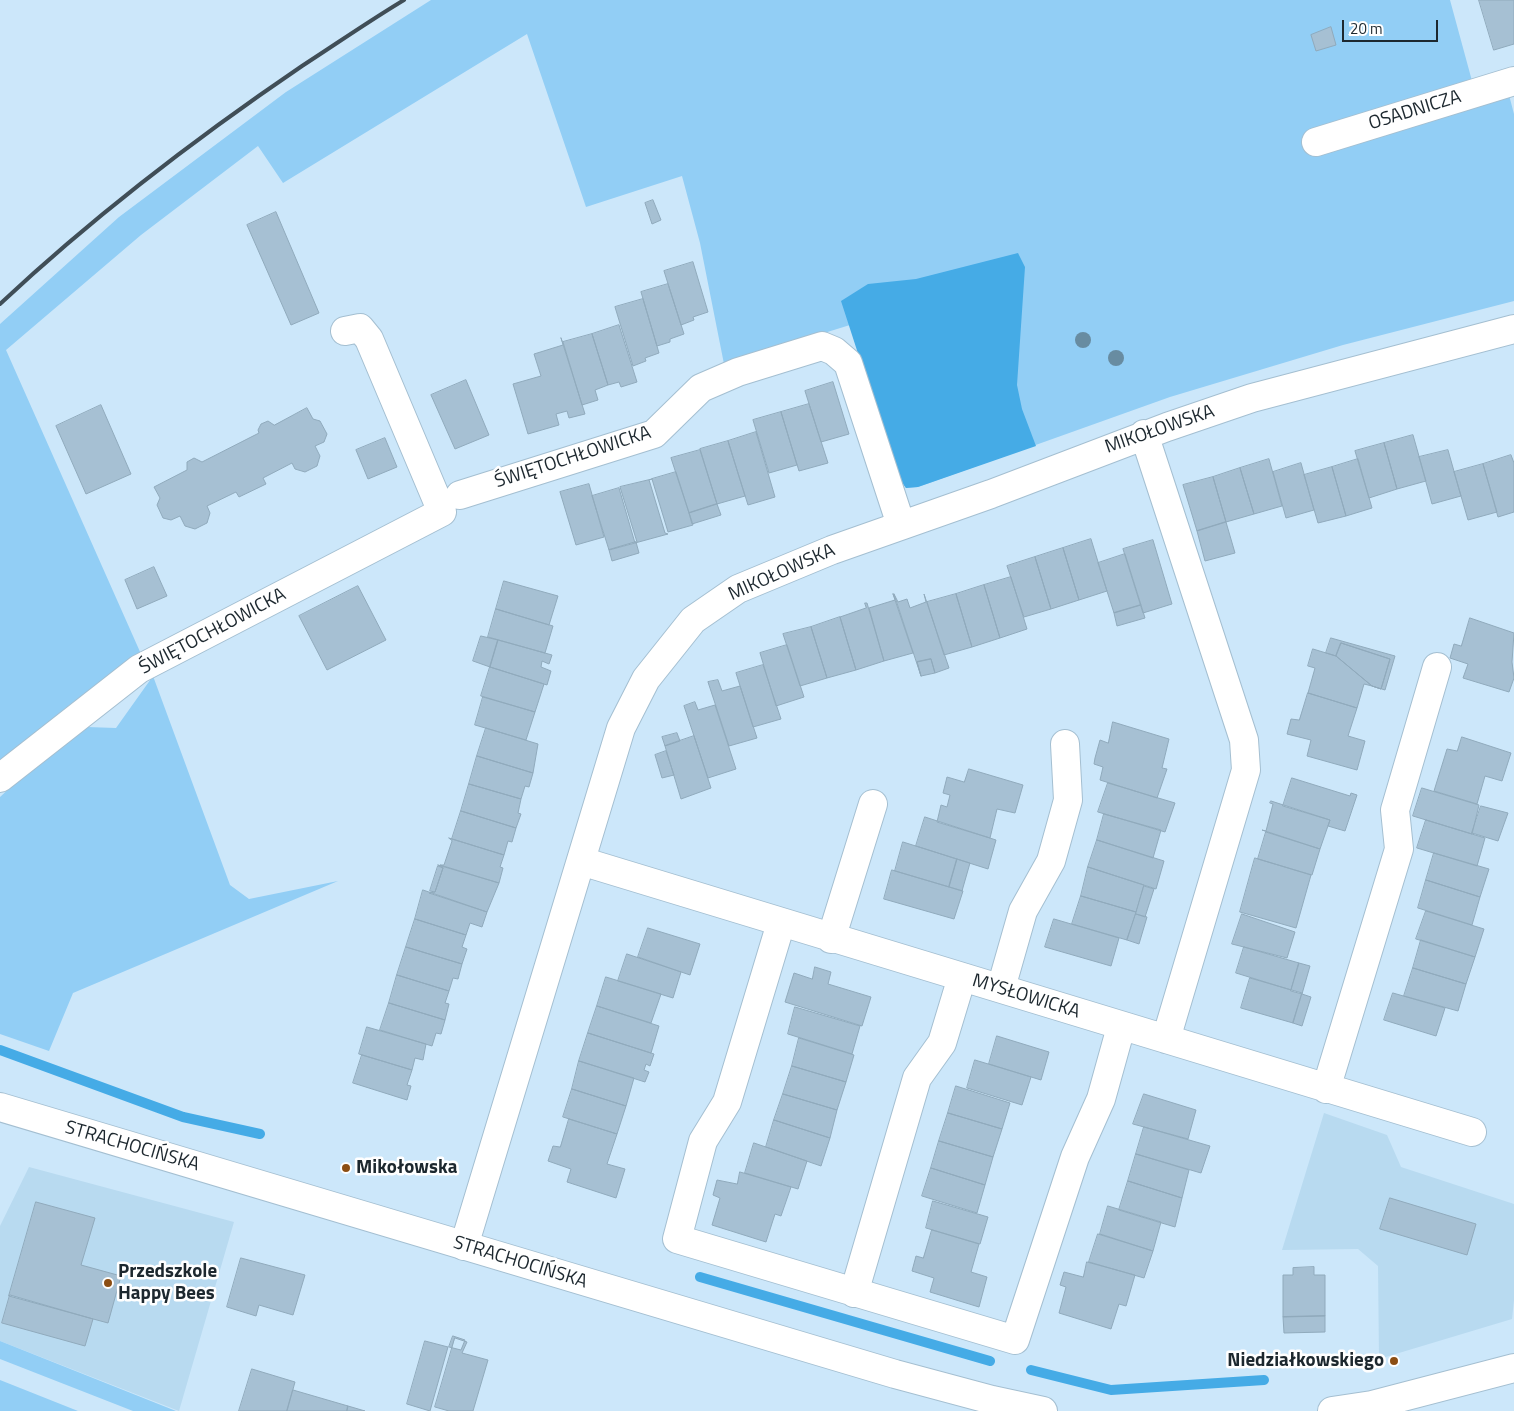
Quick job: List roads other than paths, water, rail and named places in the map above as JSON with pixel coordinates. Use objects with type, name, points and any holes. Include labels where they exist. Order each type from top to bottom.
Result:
[{"type":"street","name":"OSADNICZA","points":[[1316,142],[1514,81]]},
{"type":"street","points":[[344,331],[360,328],[369,338],[451,504]]},
{"type":"street","name":"MIKOŁOWSKA","points":[[464,1246],[620,728],[646,679],[693,620],[738,589],[1144,434],[1252,398],[1514,329]]},
{"type":"street","name":"ŚWIĘTOCHŁOWICKA","points":[[0,778],[139,669],[451,504],[654,434],[701,388],[738,372],[822,346],[834,351],[848,363],[902,525]]},
{"type":"street","points":[[1144,434],[1244,740],[1246,770],[1166,1040]]},
{"type":"street","points":[[1326,1089],[1399,849],[1395,810],[1437,667]]},
{"type":"street","points":[[1001,988],[1022,911],[1051,861],[1068,800],[1065,744]]},
{"type":"street","points":[[831,939],[873,804]]},
{"type":"street","name":"MYSŁOWICKA","points":[[581,861],[831,939],[1001,988],[1121,1027],[1472,1132]]},
{"type":"street","points":[[781,923],[727,1102],[704,1141],[677,1239],[1015,1340],[1075,1157],[1102,1098],[1121,1027]]},
{"type":"street","points":[[854,1293],[917,1078],[942,1043],[962,977]]},
{"type":"street","name":"STRACHOCIŃSKA","points":[[0,1107],[895,1374],[992,1400],[1043,1411]]},
{"type":"street","points":[[1332,1411],[1372,1405],[1514,1368]]},
{"type":"waterway","points":[[0,1050],[183,1117],[260,1134]]},
{"type":"waterway","points":[[700,1277],[990,1361]]},
{"type":"waterway","points":[[1031,1370],[1111,1390],[1264,1380]]},
{"type":"railway","points":[[0,304],[109,209],[223,121],[302,66],[404,0]]},
{"type":"place","name":"Mikołowska","points":[[346,1168]]},
{"type":"place","name":"Przedszkole Happy Bees","points":[[108,1283]]},
{"type":"place","name":"Niedziałkowskiego","points":[[1394,1361]]}]
